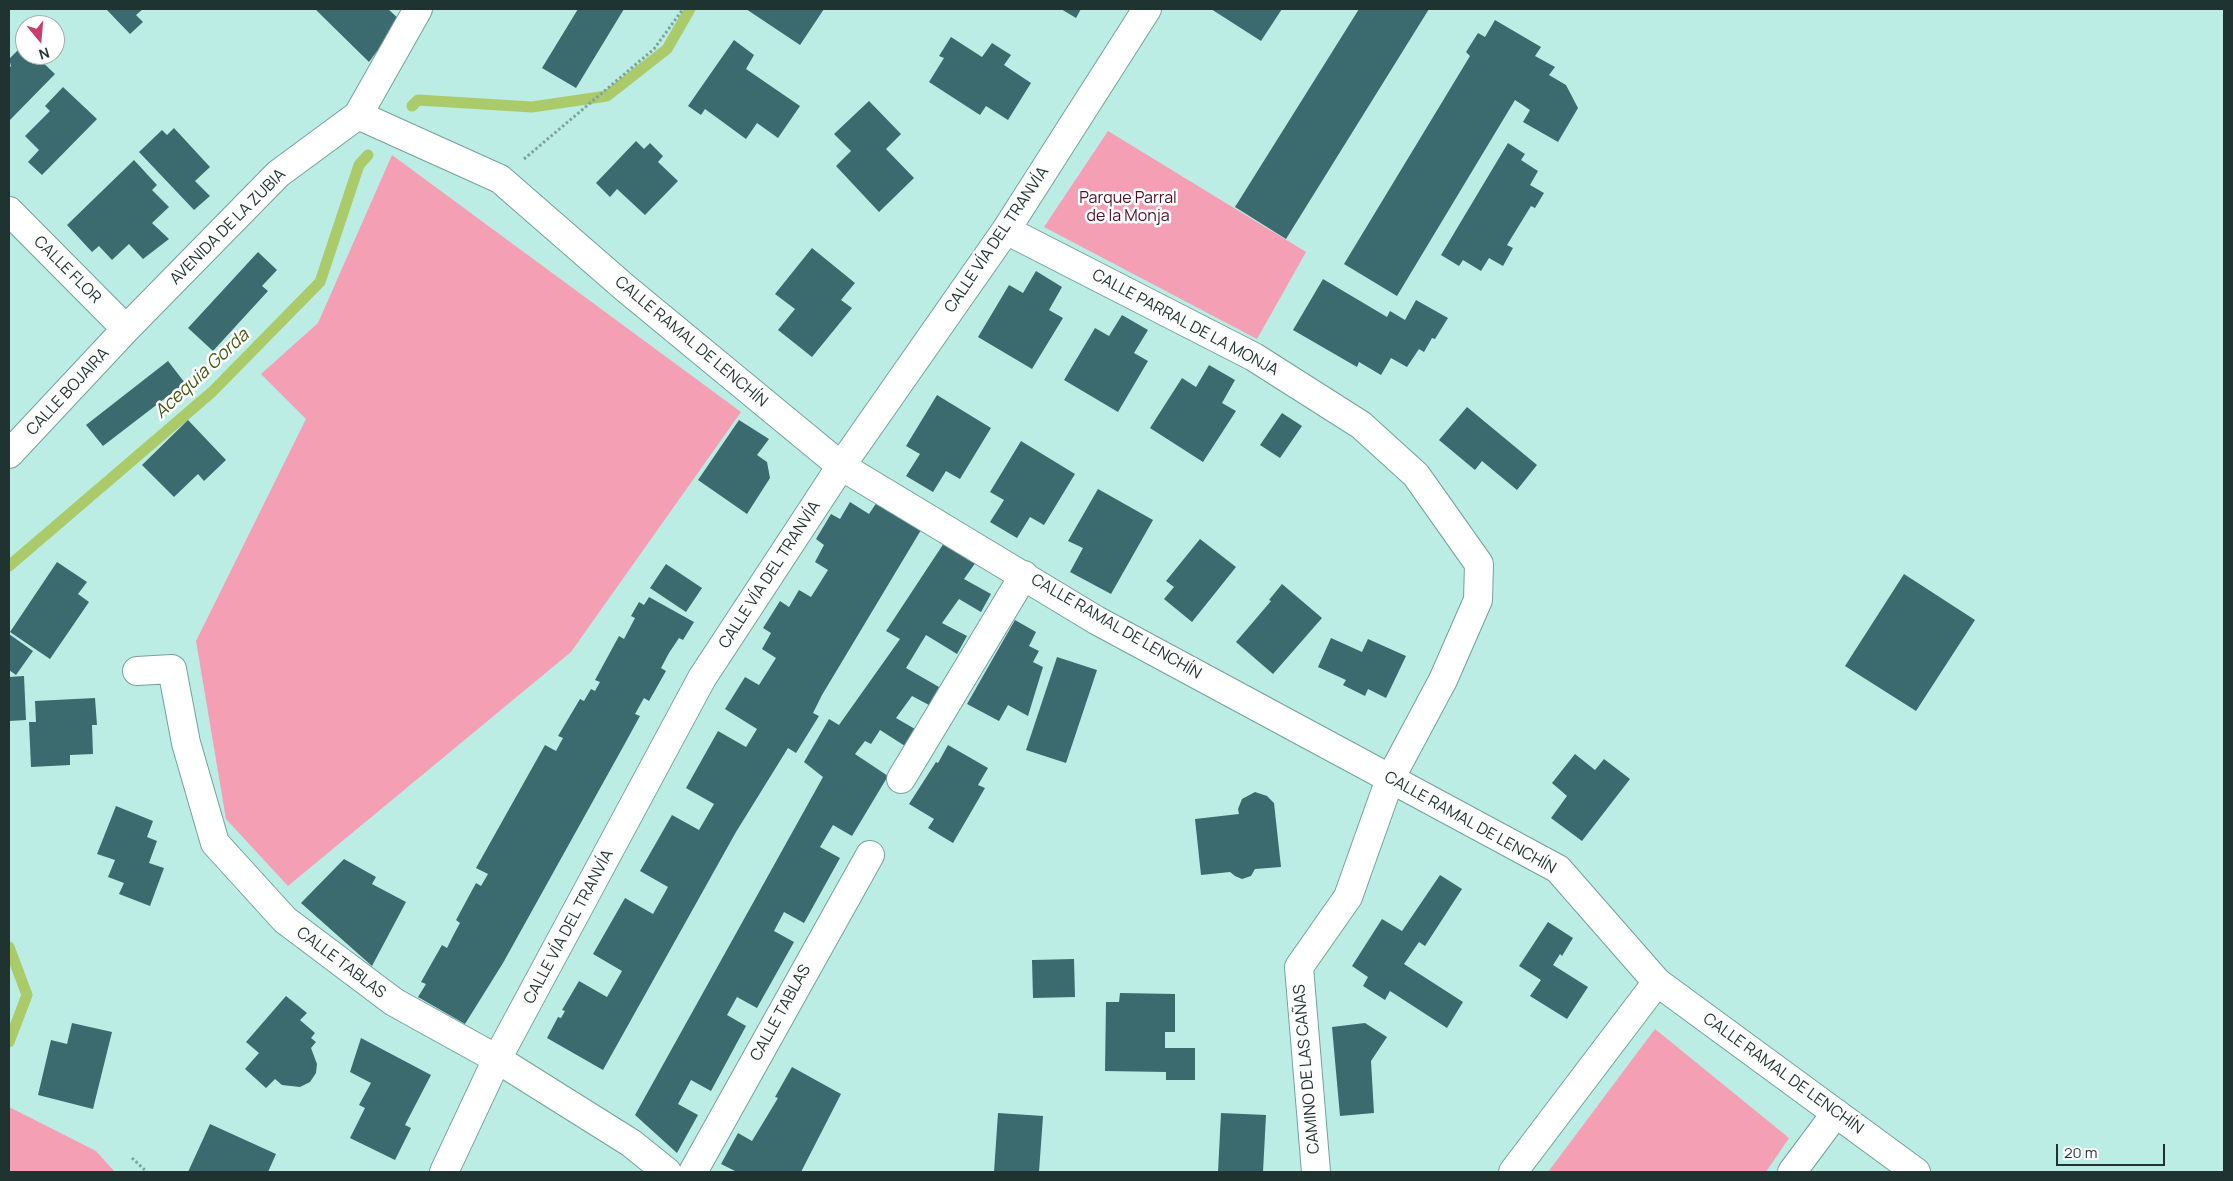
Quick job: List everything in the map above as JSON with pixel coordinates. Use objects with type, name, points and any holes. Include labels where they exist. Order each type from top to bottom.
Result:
[{"type":"street","name":"AVENIDA DE LA ZUBIA","points":[[126,329],[278,174],[358,115],[418,9]]},
{"type":"street","name":"CALLE VÍA DEL TRANVÍA","points":[[444,1172],[497,1059],[702,678],[841,466],[1006,230],[1147,9]]},
{"type":"street","name":"CALLE RAMAL DE LENCHÍN","points":[[358,115],[500,179],[624,287],[841,466],[1096,620],[1558,869],[1657,982],[1916,1172]]},
{"type":"street","name":"CALLE FLOR","points":[[9,211],[126,329]]},
{"type":"street","name":"CALLE PARRAL DE LA MONJA","points":[[1006,230],[1254,357],[1361,425],[1416,475],[1479,564],[1478,600],[1443,680],[1390,779]]},
{"type":"street","name":"CALLE BOJAIRA","points":[[9,454],[126,329]]},
{"type":"street","name":"CALLE RAMAL DE LENCHÍN","points":[[901,779],[1024,575]]},
{"type":"street","name":"CALLE TABLAS","points":[[137,671],[172,669],[186,743],[214,842],[285,920],[394,1002],[497,1059],[631,1143],[667,1172]]},
{"type":"street","name":"CAMINO DE LAS CAÑAS","points":[[1316,1172],[1299,967],[1348,897],[1390,779]]},
{"type":"street","name":"CALLE TABLAS","points":[[693,1172],[870,855]]},
{"type":"street","points":[[1513,1172],[1657,982]]},
{"type":"street","points":[[1792,1172],[1836,1113]]},
{"type":"path","points":[[500,179],[654,49],[683,9]]},
{"type":"path","points":[[132,1158],[147,1172]]},
{"type":"green space","name":"Parque Parral de la Monja","points":[[1108,131],[1306,252],[1257,339],[1044,227]]},
{"type":"green space","points":[[392,155],[741,412],[571,652],[288,886],[226,819],[196,641],[306,419],[261,374],[318,323]]},
{"type":"green space","points":[[1655,1029],[1789,1138],[1766,1172],[1548,1172]]},
{"type":"green space","points":[[9,1107],[96,1151],[115,1172],[9,1172]]},
{"type":"building","points":[[106,9],[143,9],[136,15],[143,22],[130,34]]},
{"type":"building","points":[[315,9],[388,9],[400,20],[369,62]]},
{"type":"building","points":[[578,9],[624,9],[576,88],[542,68]]},
{"type":"building","points":[[746,9],[824,9],[800,45]]},
{"type":"building","points":[[1061,9],[1081,9],[1076,18]]},
{"type":"building","points":[[1211,9],[1282,9],[1261,41]]},
{"type":"building","points":[[1359,9],[1429,9],[1286,239],[1235,207]]},
{"type":"building","points":[[1495,20],[1541,47],[1535,56],[1555,67],[1549,75],[1566,85],[1578,108],[1558,142],[1523,122],[1530,110],[1515,100],[1397,296],[1344,264],[1470,56],[1466,52],[1478,33],[1485,37]]},
{"type":"building","points":[[951,37],[982,57],[992,43],[1011,55],[1004,65],[1031,83],[1008,120],[986,106],[980,115],[929,82],[944,58],[939,56]]},
{"type":"building","points":[[734,40],[754,55],[746,69],[800,106],[778,138],[757,123],[746,139],[705,109],[701,115],[688,106]]},
{"type":"building","points":[[15,53],[15,65],[46,65],[55,74],[9,121],[9,68],[11,66],[9,59]]},
{"type":"building","points":[[63,87],[97,119],[42,175],[28,162],[39,150],[25,136],[50,111],[45,106]]},
{"type":"building","points":[[869,101],[901,134],[886,149],[914,178],[879,212],[836,166],[851,151],[834,134]]},
{"type":"building","points":[[174,128],[210,167],[195,181],[210,196],[194,210],[139,152],[162,130],[167,135]]},
{"type":"building","points":[[636,141],[644,149],[650,143],[663,156],[658,162],[678,181],[645,215],[617,189],[610,197],[596,183]]},
{"type":"building","points":[[1508,143],[1525,154],[1521,160],[1538,171],[1530,185],[1544,193],[1535,208],[1531,206],[1507,245],[1513,248],[1503,266],[1489,258],[1481,271],[1463,260],[1459,266],[1441,255]]},
{"type":"building","points":[[134,160],[157,185],[152,190],[169,207],[152,223],[169,239],[143,259],[129,244],[112,260],[99,246],[92,252],[67,225]]},
{"type":"building","points":[[812,248],[855,283],[841,300],[852,308],[812,357],[778,330],[795,309],[775,294]]},
{"type":"building","points":[[258,252],[277,270],[262,286],[268,291],[213,351],[188,328]]},
{"type":"building","points":[[1036,271],[1062,287],[1049,310],[1063,318],[1032,369],[978,337],[1009,285],[1023,293]]},
{"type":"building","points":[[1323,279],[1387,317],[1390,311],[1405,320],[1416,300],[1448,318],[1435,339],[1432,338],[1424,352],[1419,349],[1407,367],[1391,358],[1381,375],[1359,362],[1357,367],[1293,330]]},
{"type":"building","points":[[1122,315],[1148,330],[1134,353],[1148,361],[1118,412],[1064,380],[1095,328],[1109,336]]},
{"type":"building","points":[[168,361],[185,383],[103,446],[86,425]]},
{"type":"building","points":[[1209,365],[1235,380],[1222,403],[1236,411],[1203,462],[1150,428],[1182,378],[1196,387]]},
{"type":"building","points":[[937,395],[991,428],[960,479],[946,471],[933,492],[906,476],[920,454],[906,446]]},
{"type":"building","points":[[1467,407],[1537,465],[1517,490],[1482,461],[1475,470],[1439,440]]},
{"type":"building","points":[[1282,413],[1302,426],[1280,458],[1260,445]]},
{"type":"building","points":[[188,420],[226,460],[204,481],[198,474],[174,497],[142,465]]},
{"type":"building","points":[[739,420],[769,439],[757,455],[767,462],[770,478],[747,514],[698,480]]},
{"type":"building","points":[[1021,441],[1075,474],[1044,525],[1030,517],[1017,538],[990,522],[1004,500],[990,492]]},
{"type":"building","points":[[1098,489],[1153,520],[1111,594],[1070,572],[1083,548],[1068,541]]},
{"type":"building","points":[[879,499],[924,525],[822,695],[813,713],[819,716],[796,753],[788,748],[736,832],[603,1070],[547,1038],[558,1017],[561,1018],[565,1011],[562,1010],[579,981],[607,997],[622,971],[593,954],[625,898],[653,914],[668,887],[640,871],[672,815],[699,830],[714,804],[686,788],[718,731],[746,747],[757,729],[725,709],[745,677],[759,685],[776,658],[762,649],[771,633],[763,628],[780,601],[789,607],[799,590],[811,597],[828,570],[815,562],[824,545],[816,539],[831,514],[840,519],[850,502],[869,514]]},
{"type":"building","points":[[1200,539],[1236,567],[1192,622],[1164,599],[1174,587],[1166,581]]},
{"type":"building","points":[[944,543],[976,562],[964,579],[991,594],[981,612],[959,599],[942,623],[967,636],[957,654],[926,635],[906,668],[939,687],[929,705],[912,696],[896,718],[915,729],[905,746],[880,730],[871,744],[865,741],[855,754],[888,776],[852,836],[833,825],[820,847],[840,858],[804,923],[784,912],[774,931],[794,942],[757,1008],[737,997],[727,1015],[746,1026],[711,1091],[691,1080],[678,1104],[698,1115],[677,1153],[635,1115],[823,777],[804,762],[829,719],[839,725],[900,639],[886,631]]},
{"type":"building","points":[[57,562],[87,582],[78,594],[89,602],[50,659],[10,632]]},
{"type":"building","points":[[666,564],[702,588],[686,612],[650,588]]},
{"type":"building","points":[[1904,574],[1975,620],[1916,711],[1845,666]]},
{"type":"building","points":[[1282,584],[1322,618],[1273,674],[1236,642],[1271,601],[1269,600]]},
{"type":"building","points":[[649,597],[694,622],[683,640],[679,638],[669,653],[661,668],[666,671],[649,701],[644,698],[635,714],[640,716],[623,747],[503,963],[465,1024],[418,997],[426,984],[421,982],[442,945],[447,948],[460,923],[456,920],[476,883],[481,886],[488,874],[476,868],[545,745],[556,751],[563,738],[558,736],[580,699],[584,701],[591,689],[595,691],[600,682],[595,680],[619,636],[624,639],[635,618],[631,616],[639,602],[644,605]]},
{"type":"building","points":[[1015,620],[1036,632],[1029,646],[1039,651],[1033,662],[1043,667],[1028,716],[1008,705],[999,721],[967,704]]},
{"type":"building","points":[[9,634],[33,651],[16,675],[9,670]]},
{"type":"building","points":[[1331,638],[1362,652],[1368,639],[1406,656],[1386,698],[1368,689],[1365,696],[1343,685],[1346,680],[1318,667]]},
{"type":"building","points":[[1057,657],[1097,670],[1066,763],[1026,750]]},
{"type":"building","points":[[24,676],[26,720],[9,721],[9,677]]},
{"type":"building","points":[[95,698],[97,725],[92,725],[93,754],[70,755],[70,765],[31,767],[29,722],[36,722],[35,701]]},
{"type":"building","points":[[948,745],[988,768],[978,785],[985,788],[953,843],[928,828],[934,819],[909,804],[936,762],[938,763]]},
{"type":"building","points":[[1575,754],[1595,770],[1604,759],[1630,779],[1582,841],[1551,818],[1567,796],[1552,783]]},
{"type":"building","points":[[1255,792],[1267,796],[1274,803],[1281,867],[1255,869],[1251,876],[1242,879],[1230,872],[1201,875],[1195,819],[1239,814],[1238,809],[1242,799]]},
{"type":"building","points":[[116,806],[153,821],[147,837],[157,841],[149,863],[164,868],[150,906],[119,894],[124,883],[108,877],[115,860],[97,854]]},
{"type":"building","points":[[344,859],[376,877],[372,884],[406,902],[372,966],[301,903]]},
{"type":"building","points":[[1440,875],[1462,889],[1425,946],[1419,942],[1404,964],[1463,1002],[1447,1028],[1390,991],[1385,1000],[1363,986],[1368,977],[1352,966],[1382,919],[1402,931]]},
{"type":"building","points":[[1548,922],[1573,938],[1562,956],[1560,954],[1553,965],[1588,987],[1567,1019],[1530,996],[1541,980],[1519,966]]},
{"type":"building","points":[[1074,959],[1075,997],[1033,998],[1032,960]]},
{"type":"building","points":[[1120,993],[1175,994],[1175,1032],[1165,1032],[1165,1048],[1195,1048],[1195,1080],[1166,1080],[1166,1072],[1105,1071],[1106,1002],[1119,1002]]},
{"type":"building","points":[[286,996],[307,1013],[300,1020],[315,1033],[311,1038],[316,1042],[311,1048],[317,1064],[316,1073],[310,1082],[300,1087],[282,1085],[275,1079],[266,1088],[245,1069],[259,1053],[246,1042]]},
{"type":"building","points":[[72,1023],[112,1032],[93,1109],[38,1095],[51,1040],[67,1044]]},
{"type":"building","points":[[1365,1023],[1387,1037],[1371,1061],[1374,1113],[1340,1116],[1332,1027]]},
{"type":"building","points":[[361,1038],[431,1075],[405,1125],[411,1128],[395,1160],[350,1138],[365,1108],[359,1105],[371,1083],[350,1072]]},
{"type":"building","points":[[792,1067],[841,1094],[801,1172],[737,1172],[721,1164],[738,1133],[752,1141],[778,1098],[775,1097]]},
{"type":"building","points":[[998,1113],[1043,1116],[1039,1172],[994,1172]]},
{"type":"building","points":[[1221,1113],[1266,1115],[1263,1172],[1218,1172]]},
{"type":"building","points":[[210,1124],[276,1154],[268,1172],[188,1172]]},
{"type":"waterway","name":"Acequia Gorda","points":[[412,106],[418,100],[532,107],[607,96],[667,49],[690,9]]},
{"type":"waterway","name":"Acequia Gorda","points":[[9,566],[212,392],[320,282],[359,165],[368,155]]},
{"type":"waterway","name":"Acequia Gorda","points":[[9,947],[27,995],[9,1042]]}]
